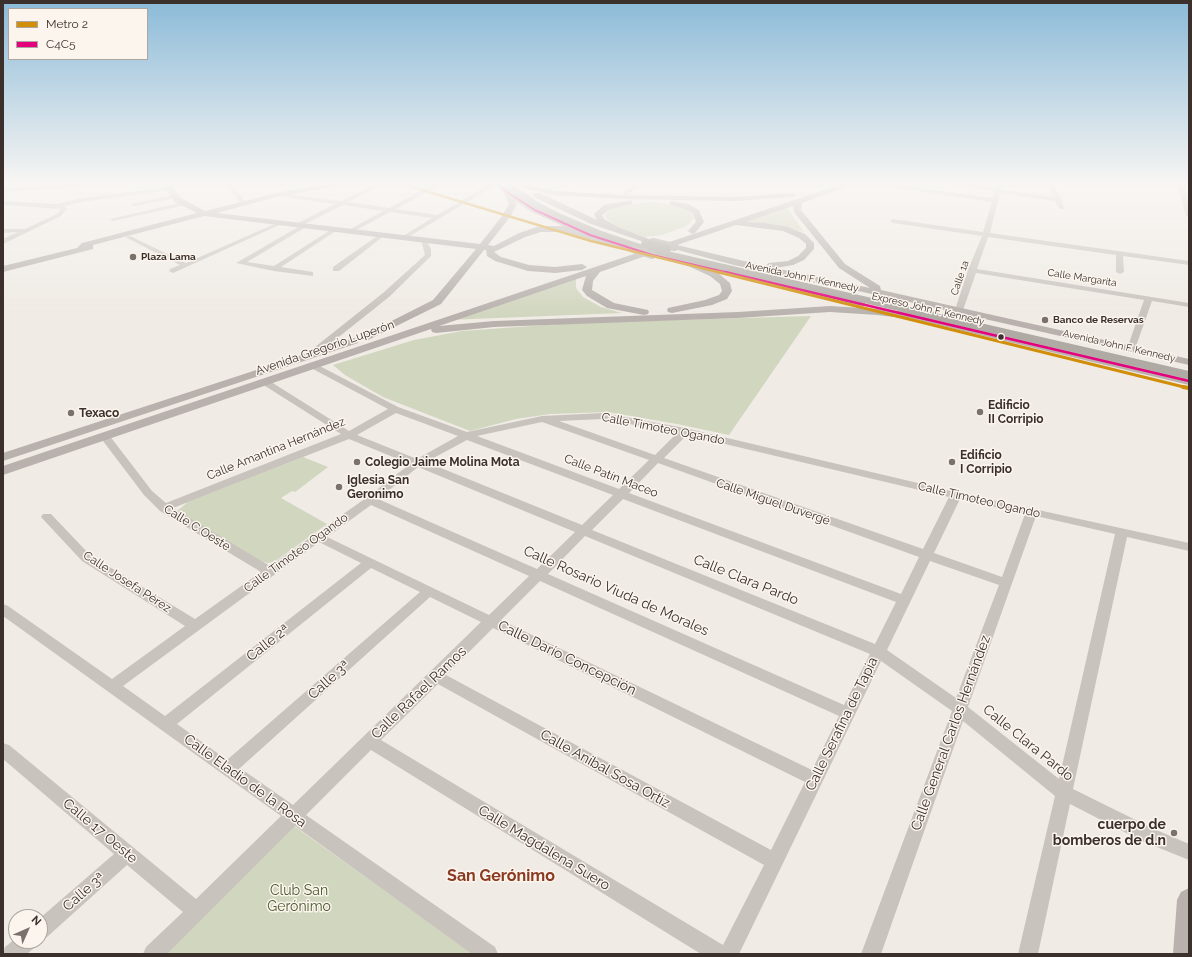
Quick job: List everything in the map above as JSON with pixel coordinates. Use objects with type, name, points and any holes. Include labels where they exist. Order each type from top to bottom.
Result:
[{"type":"highway","points":[[586,228],[595,232],[652,248]]},
{"type":"highway","name":"Expreso John F. Kennedy","points":[[652,248],[892,301],[1187,379]]},
{"type":"highway","name":"Expreso John F. Kennedy","points":[[652,248],[917,312],[1189,363]]},
{"type":"main road","points":[[3,269],[159,228]]},
{"type":"main road","points":[[315,228],[493,248],[540,229],[564,229],[652,248],[720,228]]},
{"type":"main road","points":[[368,337],[437,302],[497,228]]},
{"type":"main road","points":[[574,228],[590,235]]},
{"type":"main road","points":[[599,268],[590,276],[587,285],[590,294],[596,299],[621,308],[642,312],[660,312],[714,301],[722,297],[727,291],[725,283],[720,278],[609,228]]},
{"type":"main road","points":[[613,228],[618,231]]},
{"type":"main road","points":[[692,231],[695,228]]},
{"type":"main road","points":[[652,248],[703,228]]},
{"type":"main road","points":[[742,264],[765,266],[790,263],[805,256],[810,245],[808,240],[798,234],[777,228]]},
{"type":"main road","points":[[811,228],[824,245],[849,272],[892,301]]},
{"type":"main road","points":[[810,245],[824,245]]},
{"type":"main road","points":[[493,248],[490,251],[490,254],[498,259],[518,266],[555,270],[582,267]]},
{"type":"main road","name":"Avenida John F. Kennedy","points":[[652,248],[742,264],[892,301],[959,310],[1189,363]]},
{"type":"main road","name":"Avenida Gregorio Luperón","points":[[3,471],[265,382],[368,337],[582,267],[652,248]]},
{"type":"main road","name":"Avenida Gregorio Luperón","points":[[3,457],[311,361],[330,360],[599,268],[652,248]]},
{"type":"main road","name":"Avenida John F. Kennedy","points":[[691,264],[917,312],[1187,379]]},
{"type":"main road","points":[[330,360],[428,332],[453,327],[830,309],[878,312],[917,312]]},
{"type":"main road","points":[[1185,954],[1189,900]]},
{"type":"street","points":[[3,242],[33,228]]},
{"type":"street","points":[[173,271],[270,228]]},
{"type":"street","points":[[298,228],[240,263],[310,274]]},
{"type":"street","points":[[348,232],[356,228]]},
{"type":"street","points":[[403,238],[420,228]]},
{"type":"street","points":[[943,228],[1189,263]]},
{"type":"street","name":"Calle 1a","points":[[959,310],[987,228]]},
{"type":"street","points":[[3,231],[28,230]]},
{"type":"street","points":[[274,269],[334,230]]},
{"type":"street","points":[[336,269],[382,235]]},
{"type":"street","points":[[126,236],[185,265]]},
{"type":"street","points":[[311,361],[429,255],[428,249],[423,240]]},
{"type":"street","points":[[1119,253],[1120,272]]},
{"type":"street","points":[[3,266],[13,266]]},
{"type":"street","name":"Calle Margarita","points":[[972,270],[1189,305]]},
{"type":"street","points":[[1131,349],[1149,298]]},
{"type":"street","name":"Calle Patín Maceo","points":[[311,361],[395,409],[468,435],[904,600]]},
{"type":"street","name":"Calle Clara Pardo","points":[[265,382],[349,435],[878,652],[960,709],[1064,793],[1148,835],[1189,852]]},
{"type":"street","name":"Calle Amantina Hernández","points":[[164,508],[349,435],[395,409]]},
{"type":"street","name":"Calle Timoteo Ogando","points":[[112,686],[269,571],[370,500],[417,463],[468,435],[542,419],[603,416],[685,431],[956,495],[1189,547]]},
{"type":"street","name":"Calle Miguel Duvergé","points":[[542,419],[655,460],[1006,582]]},
{"type":"street","name":"Calle Rafael Ramos","points":[[153,954],[685,431]]},
{"type":"street","name":"Calle C Oeste","points":[[105,437],[148,493],[164,508],[269,571]]},
{"type":"street","name":"Calle Serafina de Tapia","points":[[729,954],[956,495]]},
{"type":"street","name":"Calle Rosario Viuda de Morales","points":[[370,500],[848,712]]},
{"type":"street","name":"Calle General Carlos Hernández","points":[[871,954],[1032,511]]},
{"type":"street","name":"Calle Josefa Pérez","points":[[47,517],[86,558],[195,626]]},
{"type":"street","points":[[1028,954],[1122,532]]},
{"type":"street","name":"Calle Darío Concepción","points":[[318,537],[816,779]]},
{"type":"street","name":"Calle 2ª","points":[[166,724],[370,562]]},
{"type":"street","name":"Calle 3ª","points":[[228,769],[429,591]]},
{"type":"street","name":"Calle Eladio de la Rosa","points":[[3,608],[488,954]]},
{"type":"street","name":"Calle Aníbal Sosa Ortiz","points":[[436,676],[775,862]]},
{"type":"street","name":"Calle Magdalena Suero","points":[[369,741],[719,954]]},
{"type":"street","name":"Calle 17 Oeste","points":[[3,750],[196,911]]},
{"type":"street","name":"Calle 3ª","points":[[48,923],[128,854]]},
{"type":"green space","points":[[618,228],[682,228],[662,235],[645,237]]},
{"type":"green space","points":[[786,228],[801,228],[804,232]]},
{"type":"green space","points":[[576,277],[576,288],[583,297],[601,307],[622,313],[447,320]]},
{"type":"green space","points":[[811,316],[729,435],[608,412],[550,414],[516,419],[470,431],[383,397],[345,375],[333,365],[414,340],[462,331],[573,323]]},
{"type":"green space","points":[[303,457],[328,467],[295,492],[292,491],[281,498],[327,524],[274,562],[267,563],[261,561],[176,512],[188,502]]},
{"type":"green space","name":"Club San Gerónimo","points":[[294,826],[473,954],[162,954]]},
{"type":"metro line","name":"2","points":[[547,228],[591,241],[1189,388]]},
{"type":"transit line","name":"C4C5","points":[[573,228],[590,235],[652,255],[1189,381]]},
{"type":"place","name":"Plaza Lama","points":[[133,257]]},
{"type":"place","name":"Banco de Reservas","points":[[1045,320]]},
{"type":"place","name":"Edificio II Corripio","points":[[980,412]]},
{"type":"place","name":"Texaco","points":[[71,413]]},
{"type":"place","name":"Colegio Jaime Molina Mota","points":[[357,462]]},
{"type":"place","name":"Edificio I Corripio","points":[[952,462]]},
{"type":"place","name":"Iglesia San Geronimo","points":[[339,487]]},
{"type":"place","name":"cuerpo de bomberos de d.n","points":[[1174,833]]},
{"type":"district","name":"San Gerónimo","points":[[501,876]]}]
